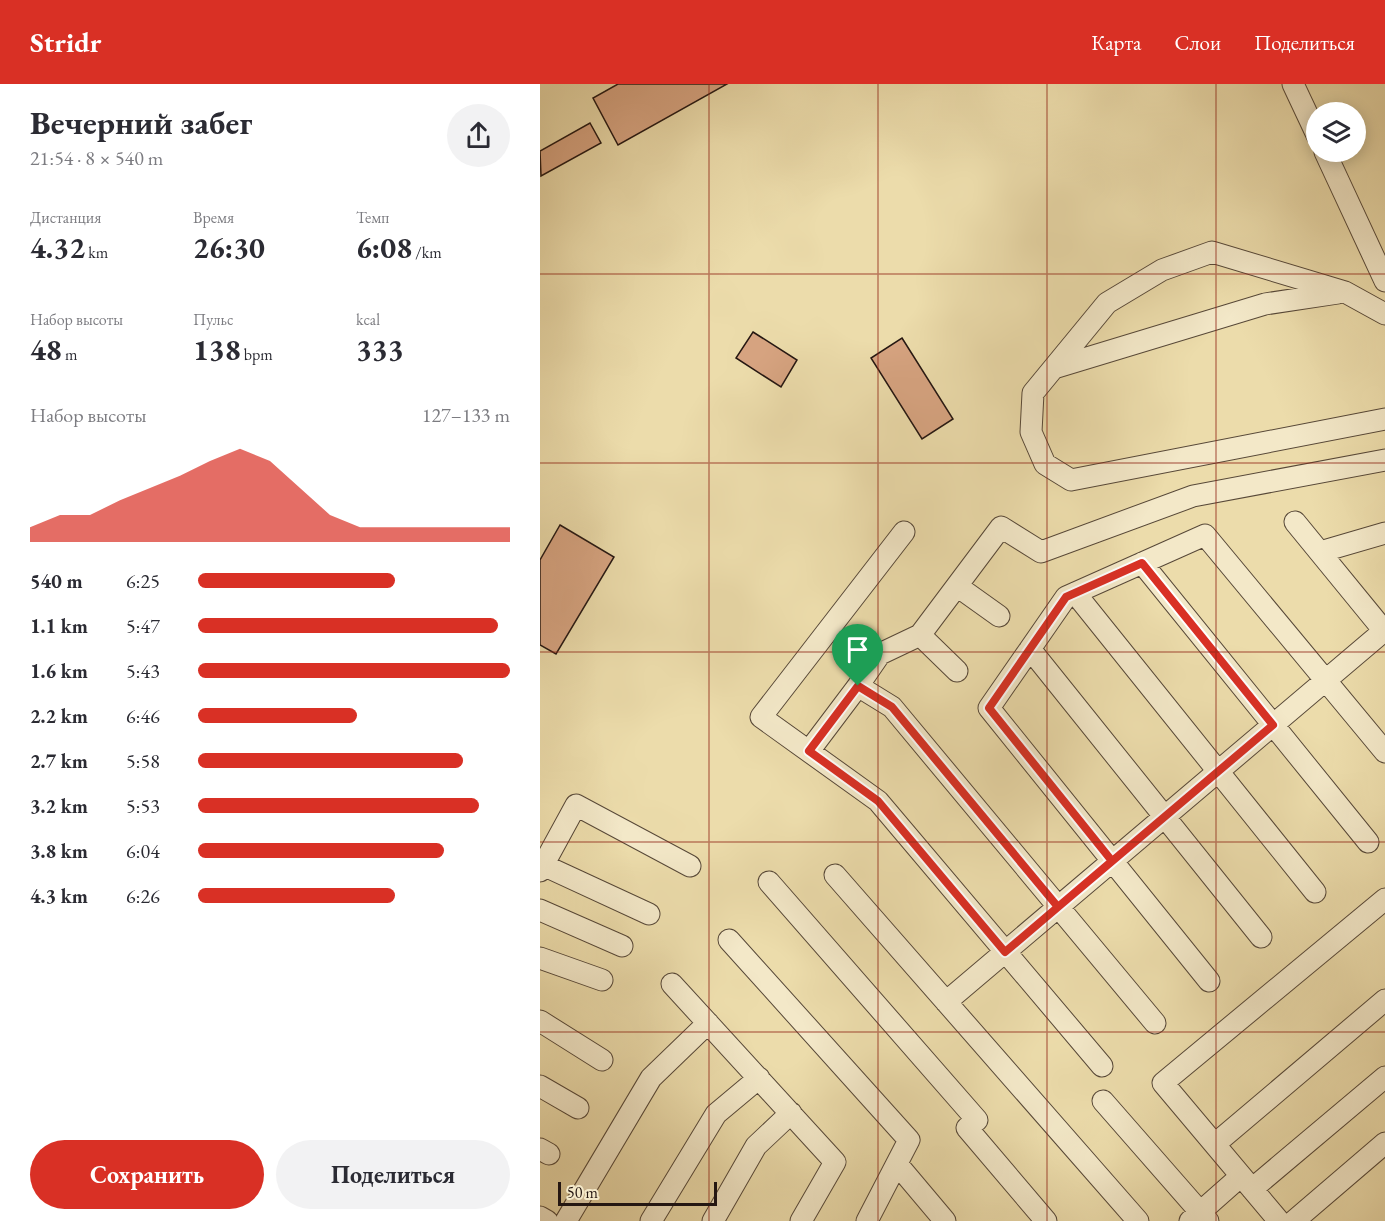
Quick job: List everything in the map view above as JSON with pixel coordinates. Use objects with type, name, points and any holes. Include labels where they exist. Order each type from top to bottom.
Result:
[{"type":"lane","points":[[1293,84],[1306,112]]},
{"type":"lane","points":[[1329,162],[1385,280]]},
{"type":"lane","points":[[1385,314],[1345,292],[1212,252],[1162,270],[1107,303],[1033,393],[1031,432],[1046,464],[1071,480],[1385,418]]},
{"type":"lane","points":[[1054,368],[1265,304],[1345,292]]},
{"type":"lane","points":[[809,751],[880,654],[920,635],[1001,527],[1041,552],[1192,496],[1385,460]]},
{"type":"lane","points":[[946,1002],[1385,631],[1296,522]]},
{"type":"lane","points":[[904,532],[761,717],[878,801],[1102,1066]]},
{"type":"lane","points":[[1320,552],[1385,532]]},
{"type":"lane","points":[[1209,981],[989,708],[1066,597],[1205,535],[1385,752]]},
{"type":"lane","points":[[1142,563],[1368,842]]},
{"type":"lane","points":[[957,586],[999,616]]},
{"type":"lane","points":[[1075,594],[1315,892]]},
{"type":"lane","points":[[920,635],[957,671]]},
{"type":"lane","points":[[1030,649],[1261,937]]},
{"type":"lane","points":[[858,686],[892,707],[1155,1023]]},
{"type":"lane","points":[[649,914],[542,868],[576,805],[690,866]]},
{"type":"lane","points":[[835,875],[1138,1221]]},
{"type":"lane","points":[[770,882],[977,1120],[967,1128],[1046,1221]]},
{"type":"lane","points":[[1279,1221],[1163,1083],[1385,899]]},
{"type":"lane","points":[[540,910],[622,946]]},
{"type":"lane","points":[[729,940],[909,1140],[867,1221]]},
{"type":"lane","points":[[540,958],[602,980]]},
{"type":"lane","points":[[672,984],[835,1162],[801,1221]]},
{"type":"lane","points":[[1215,1144],[1385,1000]]},
{"type":"lane","points":[[540,1021],[602,1060]]},
{"type":"lane","points":[[566,1221],[651,1078],[708,1023]]},
{"type":"lane","points":[[1103,1101],[1199,1218],[1385,1077]]},
{"type":"lane","points":[[651,1221],[716,1114],[759,1078]]},
{"type":"lane","points":[[540,1086],[578,1108]]},
{"type":"lane","points":[[713,1221],[756,1146],[791,1113]]},
{"type":"lane","points":[[1294,1221],[1385,1143]]},
{"type":"lane","points":[[897,1164],[945,1221]]},
{"type":"lane","points":[[540,1217],[547,1221]]},
{"type":"building","points":[[618,84],[727,84],[618,145],[593,98]]},
{"type":"building","points":[[590,123],[601,143],[541,176],[540,151]]},
{"type":"building","points":[[753,332],[797,360],[781,387],[736,358]]},
{"type":"building","points":[[902,338],[953,419],[922,439],[871,358]]},
{"type":"building","points":[[560,525],[614,557],[556,654],[540,645],[540,560]]},
{"type":"route","points":[[858,686],[809,751],[878,801],[1005,952],[1058,907],[1112,861],[989,708],[1066,597],[1142,563],[1273,725],[1058,907],[892,707],[858,686]]}]
